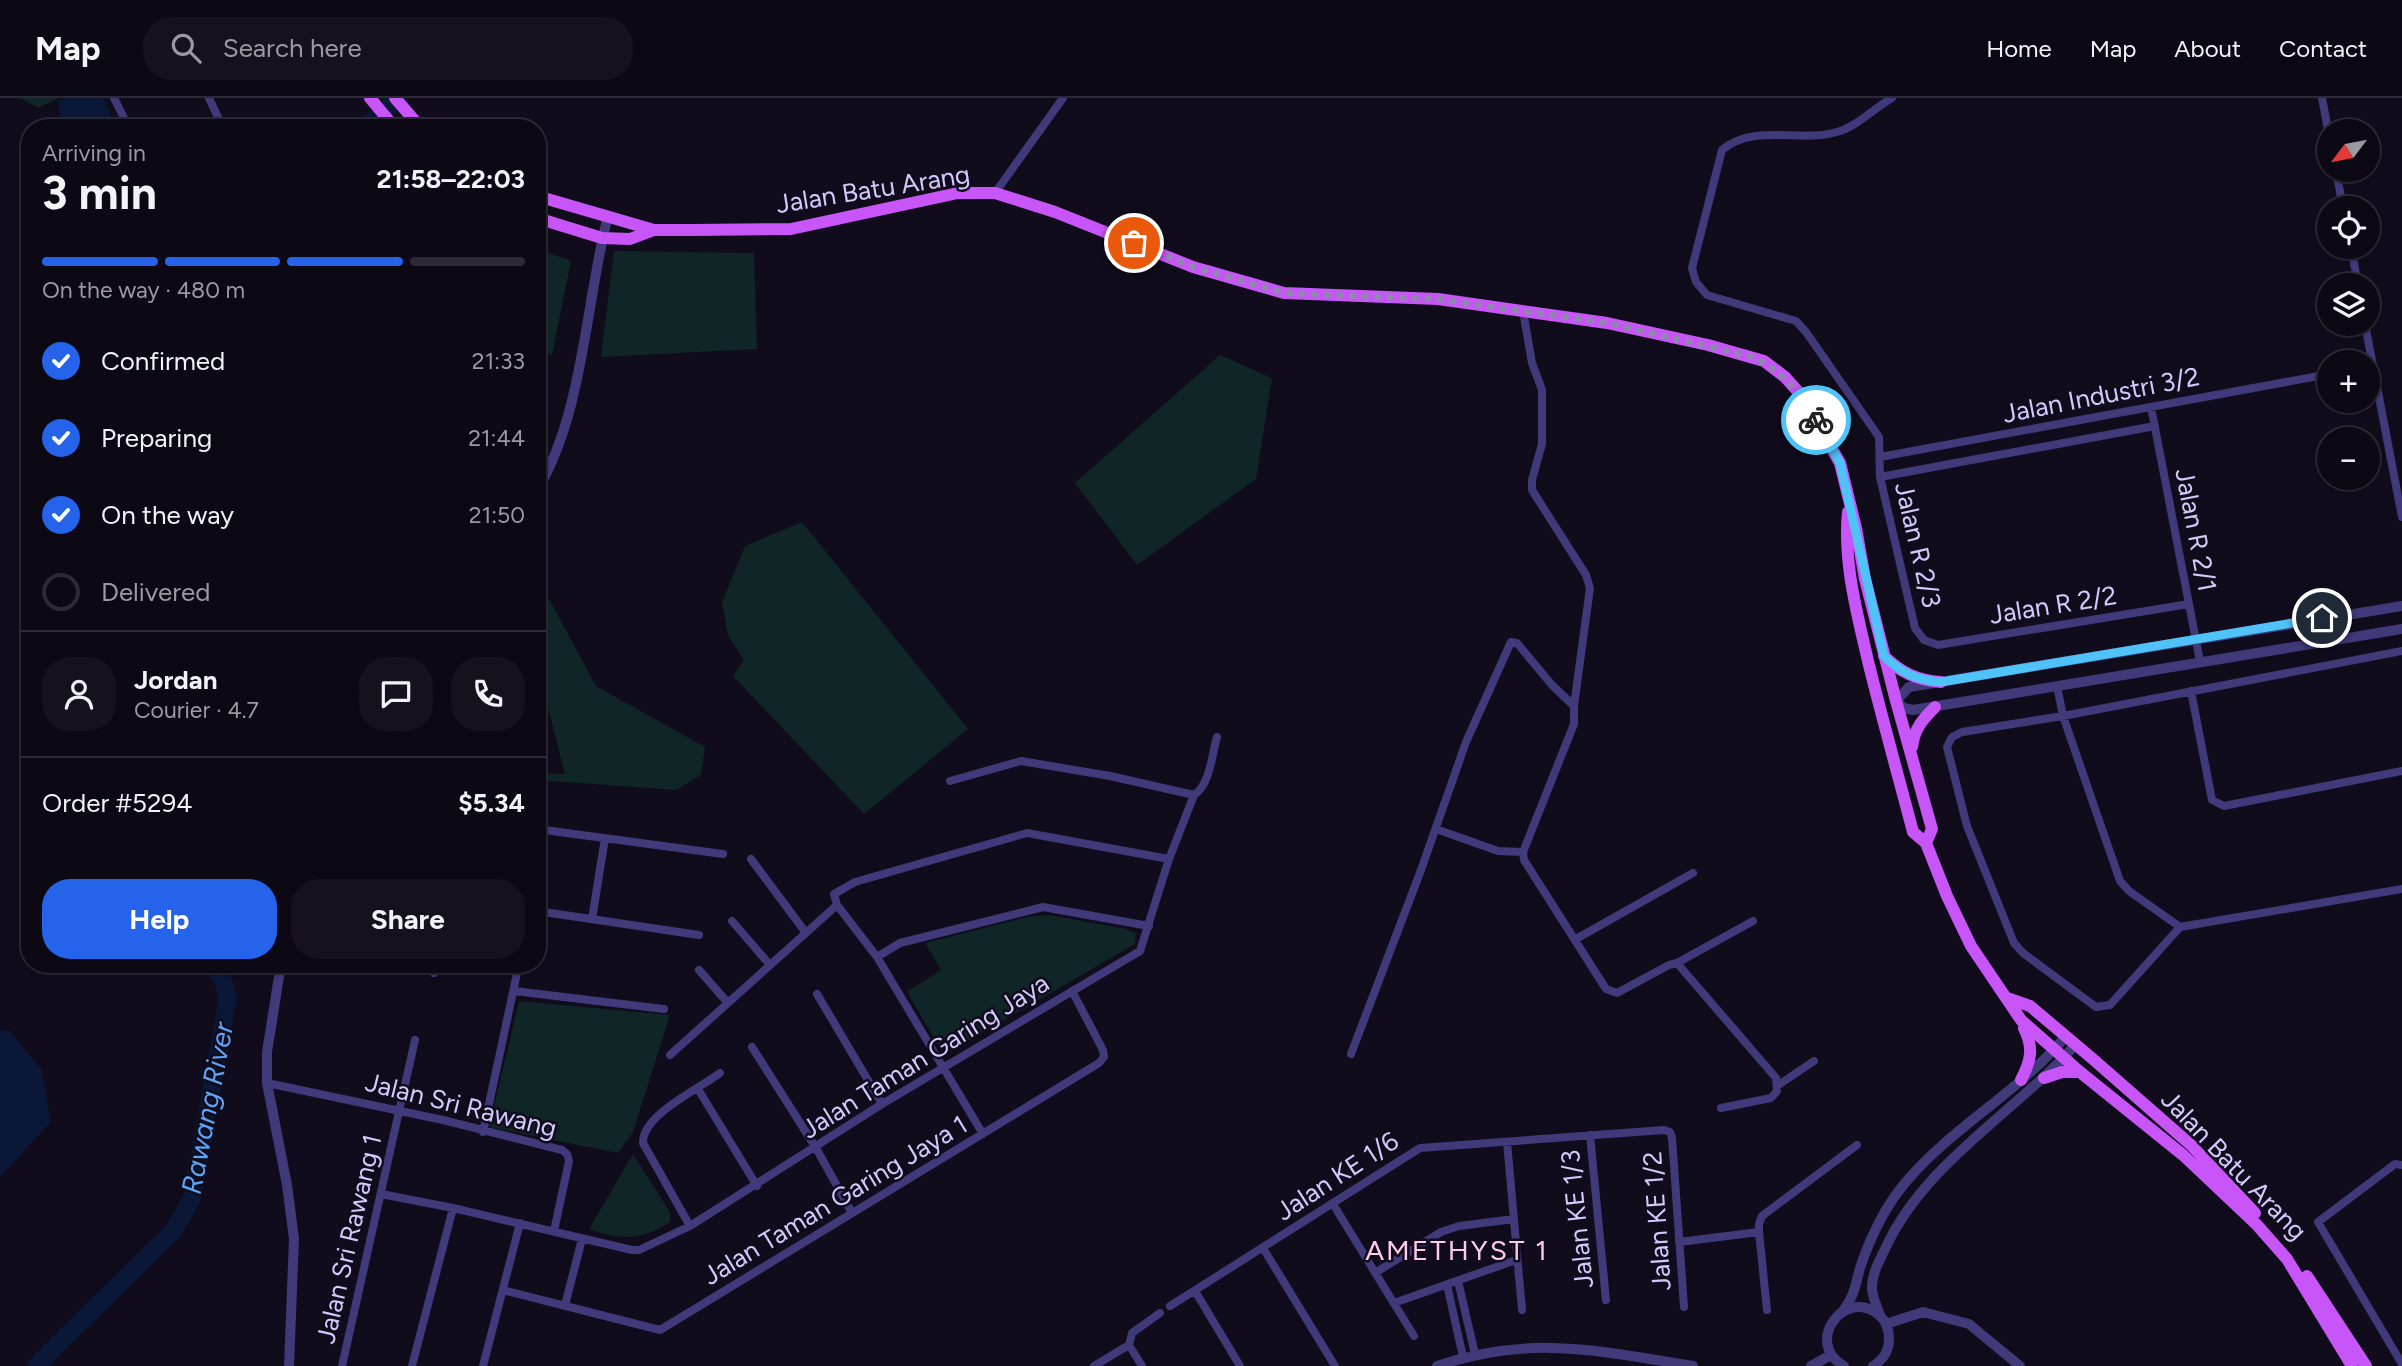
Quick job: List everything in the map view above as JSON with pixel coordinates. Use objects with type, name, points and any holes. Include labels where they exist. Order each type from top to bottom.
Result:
[{"type":"main road","points":[[370,98],[388,119]]},
{"type":"main road","points":[[396,98],[414,119]]},
{"type":"main road","name":"Jalan Batu Arang","points":[[546,199],[654,230],[791,229],[958,193],[995,193],[1055,212],[1194,267],[1284,293],[1438,299],[1523,311],[1607,323],[1708,345],[1764,361],[1785,377],[1802,396],[1840,463],[1884,656],[1932,829],[1926,844],[1971,946],[2021,1020],[2080,1072],[2183,1154],[2257,1225],[2287,1259],[2352,1366]]},
{"type":"main road","name":"Jalan Batu Arang","points":[[546,222],[602,238],[630,239],[654,230]]},
{"type":"main road","points":[[1849,505],[1846,529],[1853,598],[1913,832],[1926,844]]},
{"type":"main road","points":[[1884,656],[1910,676],[1923,681],[1941,682]]},
{"type":"main road","points":[[1874,683],[1896,701],[1888,712],[1885,728]]},
{"type":"main road","points":[[1912,755],[1913,736],[1922,720],[1935,707]]},
{"type":"main road","name":"Jalan Batu Arang","points":[[2007,998],[2030,1006],[2191,1145],[2291,1254],[2367,1366]]},
{"type":"main road","points":[[2021,1020],[2030,1040],[2031,1052],[2021,1080]]},
{"type":"main road","points":[[2045,1078],[2062,1072],[2080,1072]]},
{"type":"street","points":[[114,98],[124,119]]},
{"type":"street","points":[[209,98],[219,119]]},
{"type":"street","points":[[995,193],[1063,98]]},
{"type":"street","name":"Jalan R 2/3","points":[[1892,98],[1836,133],[1814,136],[1747,136],[1733,141],[1722,150],[1692,268],[1696,282],[1707,295],[1796,321],[1880,437],[1880,477],[1915,628],[1924,640]]},
{"type":"street","points":[[2322,98],[2326,119]]},
{"type":"street","points":[[546,472],[567,417],[608,216]]},
{"type":"street","points":[[1523,311],[1532,363],[1542,390],[1542,444],[1532,480],[1532,490],[1586,575],[1590,588],[1574,706],[1574,724],[1523,852],[1524,860],[1606,989],[1611,992],[1617,993],[1753,921]]},
{"type":"street","name":"Jalan Industri 3/2","points":[[1880,457],[2317,376]]},
{"type":"street","name":"Jalan R 2/1","points":[[2151,407],[2200,662]]},
{"type":"street","points":[[2380,410],[2402,517]]},
{"type":"street","points":[[1880,477],[2155,426]]},
{"type":"street","name":"Jalan R 2/2","points":[[1924,640],[1938,645],[2189,604]]},
{"type":"street","points":[[2402,606],[1909,687],[1896,701],[1904,708],[1913,710],[1935,707],[2402,629]]},
{"type":"street","points":[[1351,1054],[1466,742],[1511,642],[1517,643],[1552,685],[1574,706]]},
{"type":"street","points":[[2402,651],[2063,716],[1962,732],[1952,737],[1947,747],[1967,826],[2014,943],[2023,953],[2096,1007],[2110,1005],[2180,927],[2402,889]]},
{"type":"street","points":[[2057,686],[2063,716],[2120,881],[2129,891],[2180,927]]},
{"type":"street","points":[[2190,691],[2212,800],[2224,806],[2402,771]]},
{"type":"street","name":"Jalan Taman Garing Jaya","points":[[381,1194],[520,1223],[625,1249],[639,1250],[690,1226],[757,1186],[882,1104],[1140,951],[1169,859],[1194,795],[1205,780],[1217,737]]},
{"type":"street","points":[[950,781],[1021,761],[1110,776],[1194,795]]},
{"type":"street","points":[[1436,829],[1499,851],[1523,852]]},
{"type":"street","points":[[546,830],[723,855]]},
{"type":"street","points":[[984,1134],[877,957],[837,905],[834,894],[855,882],[1027,833],[1169,859]]},
{"type":"street","points":[[592,919],[605,838]]},
{"type":"street","points":[[751,859],[806,933]]},
{"type":"street","points":[[1576,939],[1693,873]]},
{"type":"street","points":[[670,1055],[837,905]]},
{"type":"street","points":[[877,957],[900,943],[1043,906],[1149,926]]},
{"type":"street","points":[[546,912],[699,935]]},
{"type":"street","points":[[732,921],[770,965]]},
{"type":"street","points":[[1677,963],[1776,1078],[1777,1091],[1771,1098],[1721,1108]]},
{"type":"street","points":[[699,970],[728,1003]]},
{"type":"street","points":[[280,973],[267,1052],[267,1083],[287,1185],[294,1239],[289,1366]]},
{"type":"street","points":[[483,1132],[517,973]]},
{"type":"street","points":[[514,991],[664,1009]]},
{"type":"street","name":"Jalan Taman Garing Jaya 1","points":[[503,1290],[660,1330],[984,1134],[1104,1057],[1103,1050],[1072,991]]},
{"type":"street","points":[[817,994],[882,1104]]},
{"type":"street","name":"Jalan Sri Rawang 1","points":[[342,1366],[415,1040]]},
{"type":"street","points":[[1874,1366],[1885,1355],[1889,1345],[1889,1334],[1872,1290],[1874,1272],[1891,1235],[1912,1202],[1940,1170],[2045,1078],[2071,1040]]},
{"type":"street","points":[[752,1047],[816,1148],[852,1213]]},
{"type":"street","points":[[1844,1366],[1831,1355],[1828,1346],[1829,1326],[1854,1296],[1860,1268],[1880,1219],[1903,1185],[1927,1158],[2021,1080],[2059,1054]]},
{"type":"street","points":[[1777,1086],[1814,1061]]},
{"type":"street","points":[[690,1226],[643,1143],[642,1136],[656,1116],[720,1073]]},
{"type":"street","name":"Jalan Sri Rawang","points":[[267,1083],[400,1110],[562,1150],[569,1161],[554,1231]]},
{"type":"street","points":[[698,1089],[757,1186]]},
{"type":"street","name":"Jalan KE 1/6","points":[[1170,1306],[1420,1148],[1664,1130],[1670,1132]]},
{"type":"street","name":"Jalan KE 1/2","points":[[1670,1132],[1684,1307]]},
{"type":"street","name":"Jalan KE 1/3","points":[[1590,1135],[1606,1300]]},
{"type":"street","points":[[1507,1142],[1522,1310]]},
{"type":"street","points":[[1767,1310],[1759,1233],[1762,1216],[1857,1145]]},
{"type":"street","points":[[2402,1165],[2395,1164],[2318,1222],[2402,1364]]},
{"type":"street","points":[[1333,1204],[1414,1336]]},
{"type":"street","points":[[412,1366],[453,1208]]},
{"type":"street","points":[[1375,1273],[1441,1232],[1459,1226],[1514,1219]]},
{"type":"street","points":[[483,1366],[520,1223]]},
{"type":"street","points":[[1679,1242],[1759,1233]]},
{"type":"street","points":[[565,1305],[582,1239]]},
{"type":"street","points":[[1263,1248],[1335,1366]]},
{"type":"street","points":[[1394,1303],[1516,1260]]},
{"type":"street","points":[[1458,1281],[1475,1354]]},
{"type":"street","points":[[1447,1285],[1464,1357]]},
{"type":"street","points":[[1195,1291],[1240,1366]]},
{"type":"street","points":[[1843,1311],[1862,1307],[1883,1320],[1923,1312],[1969,1324],[2020,1366]]},
{"type":"street","points":[[1094,1366],[1129,1345],[1132,1333],[1160,1313]]},
{"type":"street","points":[[1129,1345],[1142,1366]]},
{"type":"street","points":[[1437,1366],[1475,1354],[1539,1346],[1578,1348],[1693,1366]]},
{"type":"street","points":[[1811,1366],[1831,1355]]},
{"type":"green space","points":[[20,98],[58,98],[38,108]]},
{"type":"green space","points":[[614,251],[754,253],[757,349],[601,357]]},
{"type":"green space","points":[[546,252],[571,261],[552,355],[546,353]]},
{"type":"green space","points":[[1220,355],[1272,378],[1256,479],[1137,565],[1075,483]]},
{"type":"green space","points":[[802,522],[968,729],[864,814],[733,676],[744,660],[728,636],[722,602],[745,546]]},
{"type":"green space","points":[[546,596],[596,686],[705,747],[701,775],[676,790],[546,781],[546,773],[565,774],[546,700]]},
{"type":"green space","points":[[1050,915],[1126,929],[1136,933],[1135,944],[951,1051],[941,1050],[907,992],[941,970],[925,943],[1032,916]]},
{"type":"green space","points":[[519,1001],[670,1015],[633,1132],[618,1153],[489,1127]]},
{"type":"green space","points":[[633,1154],[670,1212],[670,1222],[649,1233],[630,1237],[589,1229]]},
{"type":"water","points":[[64,98],[103,98],[113,119],[62,119],[58,101]]},
{"type":"water","points":[[0,1030],[10,1031],[42,1070],[51,1122],[0,1177]]},
{"type":"waterway","name":"Rawang River","points":[[375,119],[398,98]]},
{"type":"waterway","name":"Rawang River","points":[[36,1366],[173,1231],[192,1199],[228,997],[219,973]]},
{"type":"way so far","points":[[1134,243],[1194,267],[1284,293],[1438,299],[1607,323],[1708,345],[1764,361],[1785,377],[1802,396],[1816,420]]},
{"type":"district","name":"AMETHYST 1","points":[[1457,1250]]},
{"type":"route","points":[[1816,420],[1840,463],[1884,656],[1910,676],[1923,681],[1941,682],[2322,618]]}]
